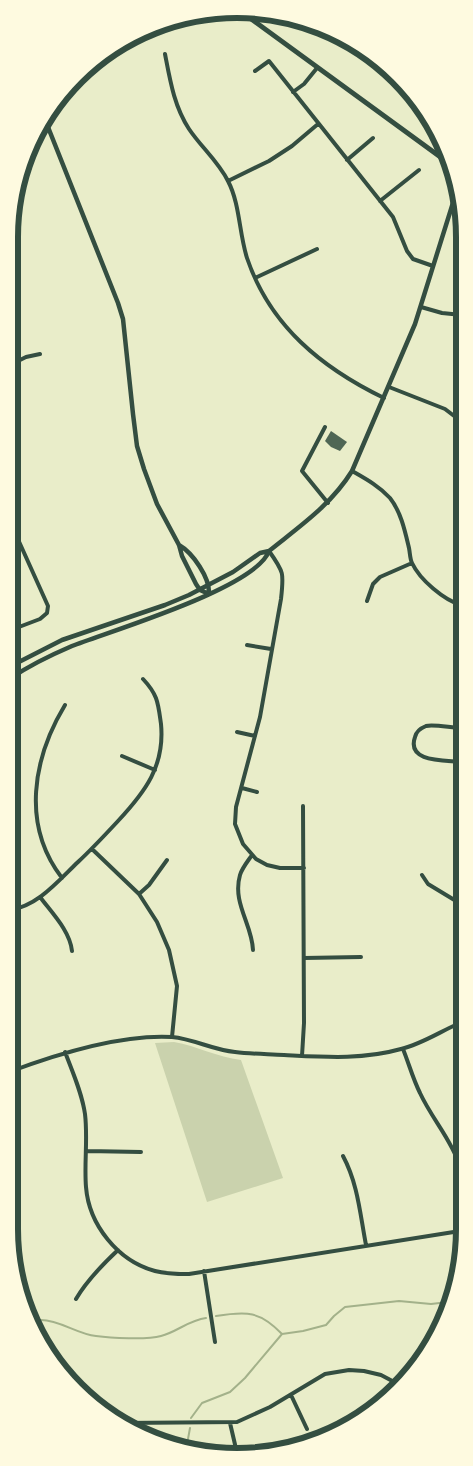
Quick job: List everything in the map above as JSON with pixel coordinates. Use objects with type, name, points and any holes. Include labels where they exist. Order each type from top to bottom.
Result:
[{"type":"main road","points":[[250,18],[441,157]]},
{"type":"street","points":[[165,54],[172,91],[182,117],[189,129],[220,167],[234,194],[247,257],[255,278],[273,310],[300,342],[330,366],[384,398]]},
{"type":"street","points":[[255,71],[269,61],[393,217],[407,251],[413,259],[433,266]]},
{"type":"street","points":[[294,92],[304,84],[317,68]]},
{"type":"street","points":[[228,181],[269,161],[292,146],[318,124]]},
{"type":"street","points":[[48,126],[123,319],[133,414],[140,456],[157,504],[179,545],[182,556],[200,590],[209,594]]},
{"type":"street","points":[[347,160],[373,138]]},
{"type":"street","points":[[380,202],[419,170]]},
{"type":"street","points":[[18,674],[72,646],[184,606],[209,594],[253,568],[266,558],[269,551],[328,503],[352,471],[408,343],[453,203]]},
{"type":"street","points":[[255,278],[317,249]]},
{"type":"street","points":[[421,307],[442,313],[456,314]]},
{"type":"street","points":[[18,361],[40,354]]},
{"type":"street","points":[[389,386],[445,409],[456,417]]},
{"type":"street","points":[[325,428],[302,470],[328,503]]},
{"type":"street","points":[[352,471],[375,484],[390,498],[399,512],[412,563],[427,583],[440,595],[456,603]]},
{"type":"street","points":[[18,539],[48,606],[47,613],[40,619],[18,627]]},
{"type":"street","points":[[179,545],[187,550],[209,585],[209,594]]},
{"type":"street","points":[[18,662],[62,640],[165,605],[200,590],[233,572],[260,552],[269,551]]},
{"type":"street","points":[[269,551],[281,569],[283,581],[260,717],[236,807],[235,824],[243,844],[252,855],[267,865],[280,868],[304,868]]},
{"type":"street","points":[[367,601],[373,584],[380,578],[412,563]]},
{"type":"street","points":[[246,645],[271,649]]},
{"type":"street","points":[[18,908],[26,906],[40,897],[92,849],[140,797],[155,770],[160,755],[162,738],[159,708],[153,690],[143,679]]},
{"type":"street","points":[[62,878],[50,863],[40,840],[36,821],[36,791],[40,763],[46,742],[52,725],[65,705]]},
{"type":"street","points":[[456,728],[425,726],[416,732],[413,742],[414,749],[420,756],[429,759],[456,762]]},
{"type":"street","points":[[237,732],[255,736]]},
{"type":"street","points":[[122,756],[155,770]]},
{"type":"street","points":[[242,788],[257,792]]},
{"type":"street","points":[[302,1056],[304,1023],[303,806]]},
{"type":"street","points":[[92,849],[139,894],[157,922],[171,959],[177,986],[172,1037]]},
{"type":"street","points":[[252,855],[240,873],[238,888],[239,903],[250,930],[253,950]]},
{"type":"street","points":[[139,894],[149,885],[167,860]]},
{"type":"street","points":[[422,875],[428,884],[456,901]]},
{"type":"street","points":[[40,897],[67,934],[71,942],[72,951]]},
{"type":"street","points":[[304,958],[361,958]]},
{"type":"street","points":[[18,1069],[65,1052],[119,1041],[172,1037],[215,1049],[236,1052],[357,1058],[403,1049],[456,1025]]},
{"type":"street","points":[[403,1049],[420,1094],[444,1131],[456,1155]]},
{"type":"street","points":[[65,1052],[83,1103],[87,1151],[86,1186],[88,1200],[95,1220],[103,1233],[118,1250],[136,1263],[172,1274],[204,1271],[456,1232]]},
{"type":"street","points":[[87,1151],[141,1152]]},
{"type":"street","points":[[343,1156],[350,1169],[357,1192],[366,1245]]},
{"type":"street","points":[[76,1299],[83,1286],[97,1269],[118,1250]]},
{"type":"street","points":[[204,1271],[215,1342]]},
{"type":"street","points":[[134,1423],[237,1422],[270,1407],[325,1374],[349,1370],[381,1375],[393,1382]]},
{"type":"street","points":[[291,1394],[307,1429]]},
{"type":"street","points":[[230,1423],[236,1448]]},
{"type":"green space","points":[[174,1042],[241,1060],[283,1178],[207,1202],[155,1043]]},
{"type":"building","points":[[331,431],[347,442],[340,451],[331,447],[325,441]]},
{"type":"waterway","points":[[191,1418],[202,1403],[230,1392],[245,1378],[282,1334],[326,1325],[345,1307],[399,1301],[431,1304],[443,1303]]},
{"type":"waterway","points":[[216,1316],[236,1313],[252,1314],[267,1321],[282,1334]]},
{"type":"waterway","points":[[38,1321],[48,1321],[89,1335],[138,1338],[161,1336],[194,1321],[206,1318]]},
{"type":"waterway","points":[[186,1442],[190,1428]]}]
